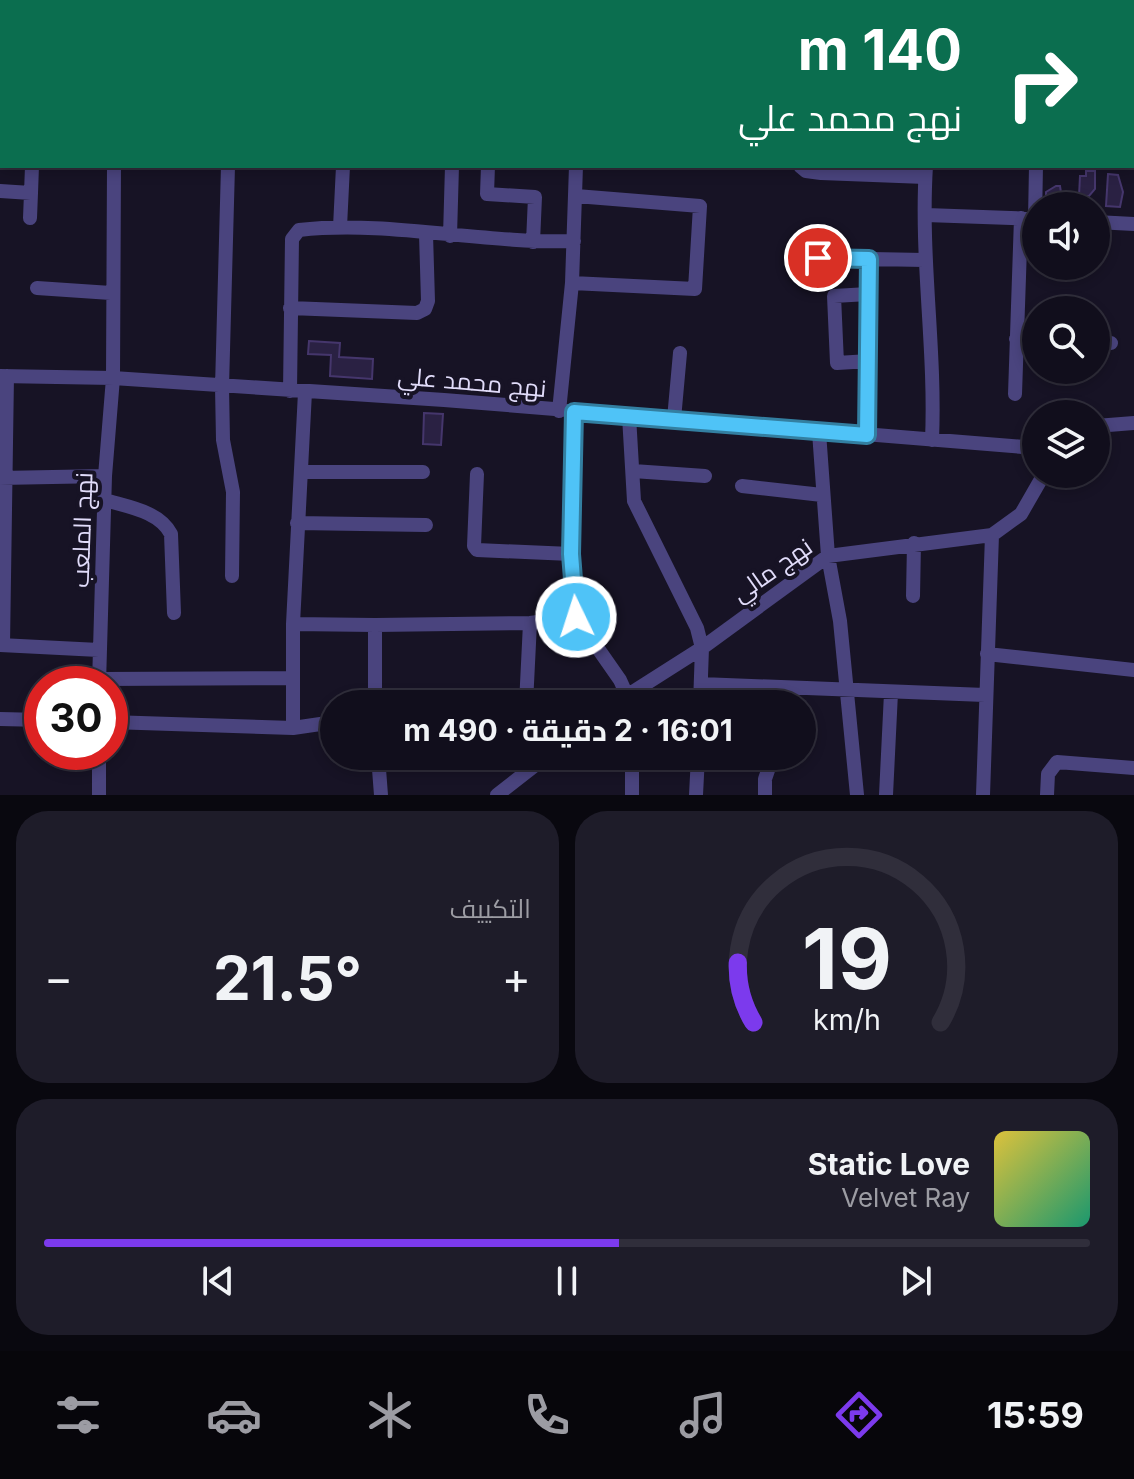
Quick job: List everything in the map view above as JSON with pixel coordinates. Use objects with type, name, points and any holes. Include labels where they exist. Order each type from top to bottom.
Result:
[{"type":"street","points":[[30,218],[32,168]]},
{"type":"street","name":"نهج الملعب","points":[[100,666],[105,476],[113,378],[114,168]]},
{"type":"street","points":[[228,168],[222,387],[223,440],[233,492],[232,576]]},
{"type":"street","points":[[340,227],[343,168]]},
{"type":"street","points":[[450,236],[452,168]]},
{"type":"street","points":[[488,168],[487,194],[535,197],[533,242]]},
{"type":"street","points":[[576,168],[566,412],[576,617],[623,690]]},
{"type":"street","points":[[802,168],[821,173],[925,171],[924,260],[934,391],[932,440]]},
{"type":"street","points":[[1034,192],[1036,168]]},
{"type":"street","points":[[0,191],[31,193]]},
{"type":"street","points":[[572,283],[695,289],[700,206],[576,196]]},
{"type":"street","points":[[926,215],[1022,219]]},
{"type":"street","points":[[1110,223],[1134,224]]},
{"type":"street","points":[[293,728],[291,678],[301,472],[290,308],[293,235],[299,230],[340,227],[533,242],[574,241]]},
{"type":"street","points":[[290,308],[417,313],[425,309],[428,301],[426,234]]},
{"type":"street","points":[[818,258],[924,260]]},
{"type":"street","points":[[867,435],[869,259]]},
{"type":"street","points":[[1015,394],[1016,339],[1023,280]]},
{"type":"street","points":[[37,288],[111,293]]},
{"type":"street","points":[[868,294],[834,296],[837,363],[869,361]]},
{"type":"street","points":[[1016,339],[1022,339]]},
{"type":"street","points":[[674,419],[680,353]]},
{"type":"street","points":[[4,376],[1,645],[99,650]]},
{"type":"street","name":"نهج محمد علي","points":[[4,376],[113,378],[1022,447]]},
{"type":"street","points":[[629,416],[638,512],[691,614],[702,648],[701,690]]},
{"type":"street","points":[[1110,425],[1134,423]]},
{"type":"street","points":[[819,432],[828,556],[840,621],[857,795]]},
{"type":"street","points":[[633,471],[705,476]]},
{"type":"street","points":[[301,472],[423,472]]},
{"type":"street","points":[[477,474],[474,546],[477,550],[571,554]]},
{"type":"street","points":[[2,478],[105,476]]},
{"type":"street","points":[[742,486],[822,495]]},
{"type":"street","points":[[983,795],[992,535],[1021,514],[1036,488]]},
{"type":"street","points":[[105,500],[144,512],[168,528],[171,534],[174,613]]},
{"type":"street","points":[[297,523],[426,525]]},
{"type":"street","name":"نهج مالي","points":[[642,690],[828,556],[992,535]]},
{"type":"street","points":[[913,596],[914,543]]},
{"type":"street","points":[[293,624],[530,623],[576,617]]},
{"type":"street","points":[[527,690],[530,623]]},
{"type":"street","points":[[375,625],[375,690]]},
{"type":"street","points":[[987,654],[1134,670]]},
{"type":"street","points":[[128,681],[291,678]]},
{"type":"street","points":[[701,684],[985,695]]},
{"type":"street","points":[[886,795],[891,693]]},
{"type":"street","points":[[0,719],[24,720]]},
{"type":"street","points":[[128,723],[293,728],[320,724]]},
{"type":"street","points":[[1047,795],[1048,774],[1057,762],[1134,768]]},
{"type":"street","points":[[99,770],[99,795]]},
{"type":"street","points":[[379,770],[381,795]]},
{"type":"street","points":[[497,795],[529,770]]},
{"type":"street","points":[[632,770],[632,795]]},
{"type":"street","points":[[696,795],[697,770]]},
{"type":"street","points":[[765,795],[768,770]]},
{"type":"building","points":[[1086,171],[1095,171],[1095,189],[1092,192],[1079,192],[1080,176],[1086,176]]},
{"type":"building","points":[[1108,174],[1118,175],[1123,192],[1120,207],[1110,206],[1110,192],[1107,192]]},
{"type":"building","points":[[1056,186],[1060,186],[1061,192],[1046,192]]},
{"type":"building","points":[[309,341],[340,343],[339,357],[373,359],[372,379],[330,376],[331,355],[308,354]]},
{"type":"building","points":[[424,413],[443,414],[441,445],[423,444]]},
{"type":"route","points":[[576,617],[571,554],[574,412],[867,435],[869,259],[818,258]]}]
